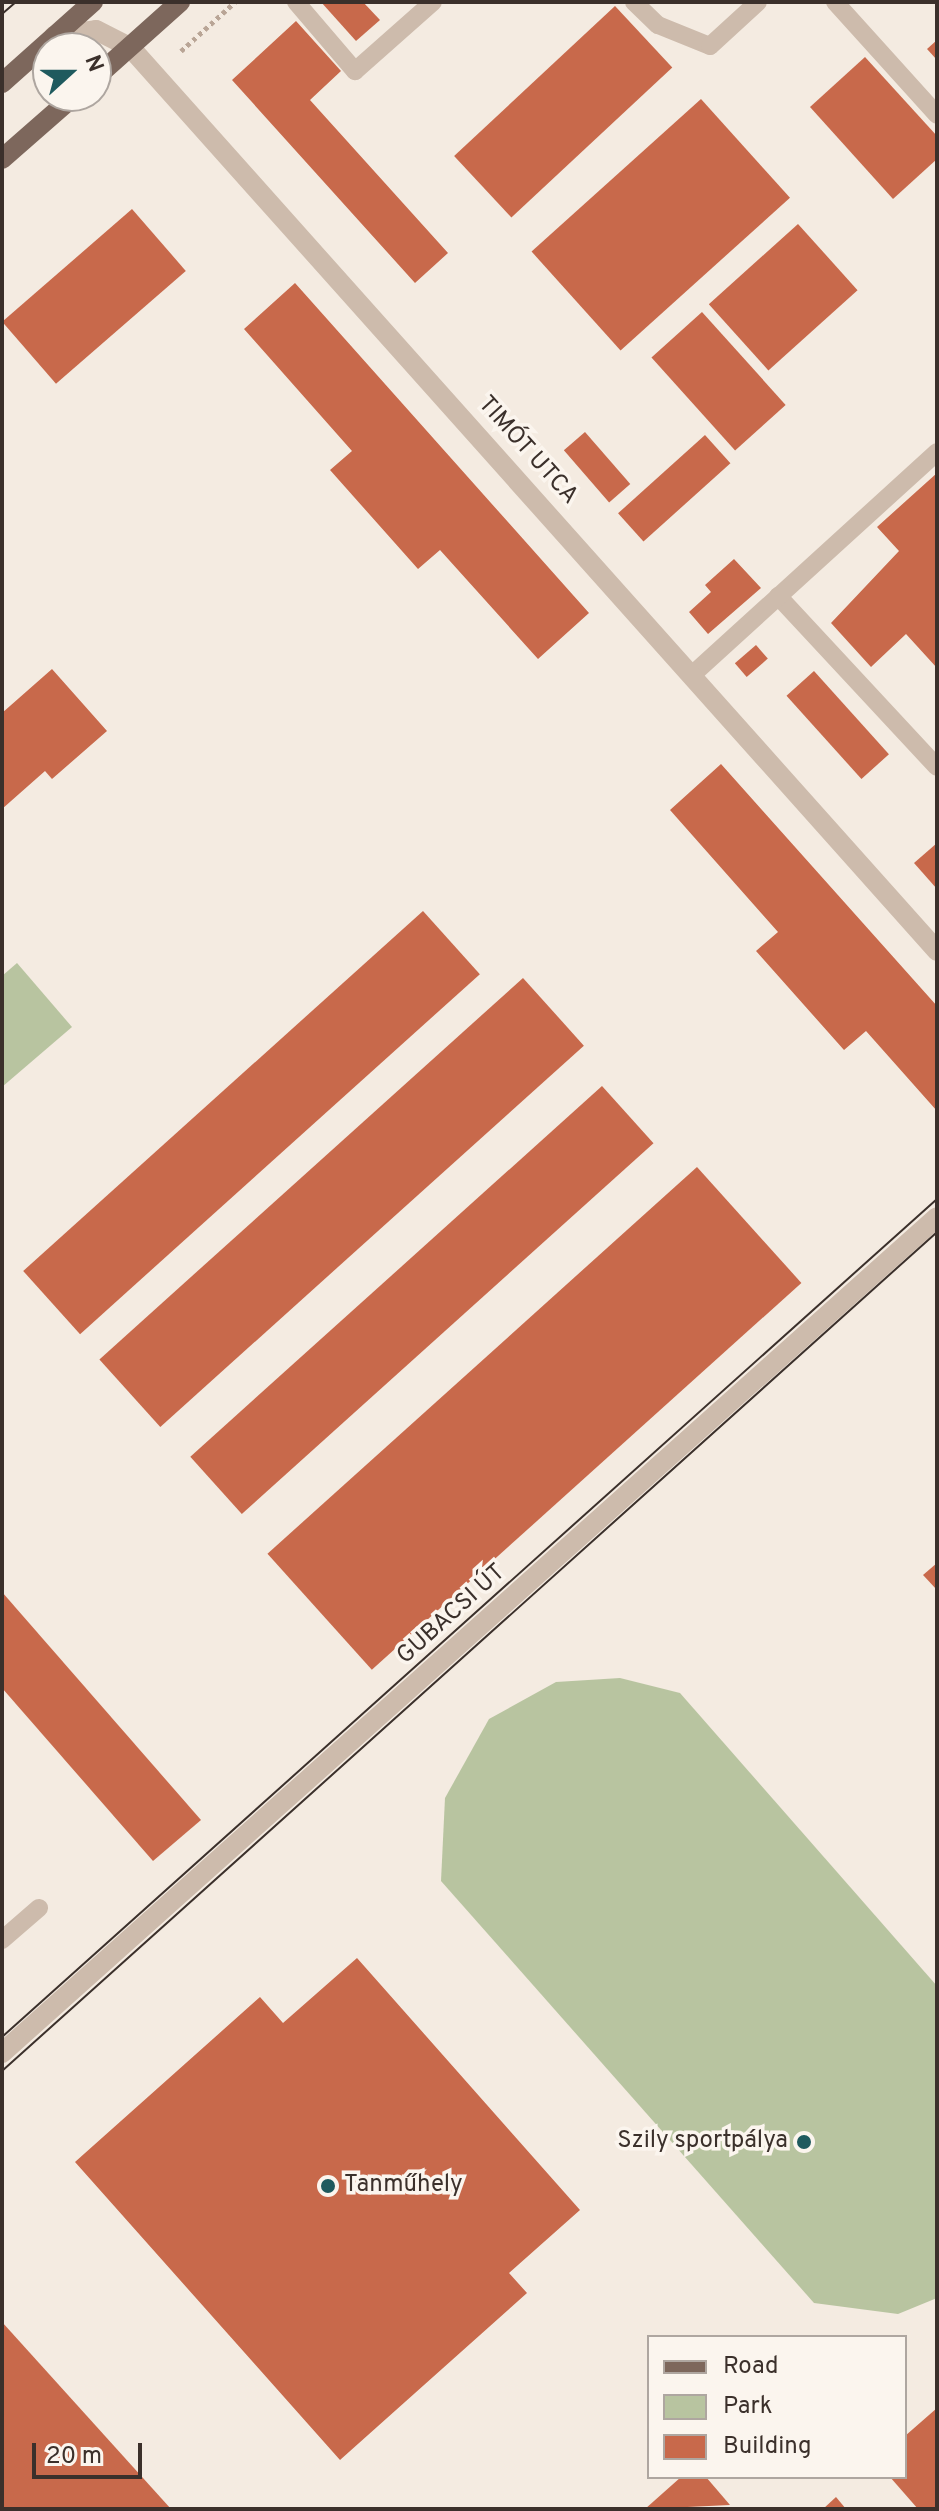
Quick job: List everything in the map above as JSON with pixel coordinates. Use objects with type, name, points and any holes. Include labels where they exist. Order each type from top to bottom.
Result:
[{"type":"main road","points":[[59,32],[93,2]]},
{"type":"main road","points":[[112,63],[180,2]]},
{"type":"main road","points":[[2,83],[32,56]]},
{"type":"main road","points":[[2,159],[56,112]]},
{"type":"street","name":"TIMÓT UTCA","points":[[112,38],[130,47],[937,951]]},
{"type":"street","name":"GUBACSI ÚT","points":[[2,2053],[937,1217]]},
{"type":"lane","points":[[296,2],[355,71],[433,2]]},
{"type":"lane","points":[[634,2],[658,25],[710,46],[758,2]]},
{"type":"lane","points":[[835,2],[937,115]]},
{"type":"lane","points":[[692,675],[937,452]]},
{"type":"lane","points":[[778,596],[937,767]]},
{"type":"lane","points":[[2,1940],[39,1908]]},
{"type":"path","points":[[181,51],[235,2]]},
{"type":"green space","points":[[17,963],[72,1027],[2,1087],[2,976]]},
{"type":"green space","name":"Szily sportpálya","points":[[620,1678],[680,1693],[937,1986],[937,2298],[898,2314],[814,2303],[441,1881],[445,1798],[489,1719],[556,1682]]},
{"type":"building","points":[[321,2],[363,2],[380,20],[356,41]]},
{"type":"building","points":[[615,6],[672,67],[511,217],[454,156]]},
{"type":"building","points":[[296,21],[341,71],[310,100],[448,253],[415,283],[232,80]]},
{"type":"building","points":[[937,40],[937,60],[927,49]]},
{"type":"building","points":[[865,57],[937,136],[937,159],[893,199],[810,107]]},
{"type":"building","points":[[701,99],[790,198],[621,350],[532,252]]},
{"type":"building","points":[[132,209],[186,271],[56,384],[2,322]]},
{"type":"building","points":[[798,224],[858,290],[768,370],[709,304]]},
{"type":"building","points":[[295,283],[589,613],[538,659],[440,550],[418,569],[330,470],[352,451],[244,329]]},
{"type":"building","points":[[702,312],[786,405],[735,450],[651,358]]},
{"type":"building","points":[[585,432],[630,484],[609,502],[564,450]]},
{"type":"building","points":[[705,435],[730,463],[643,542],[618,513]]},
{"type":"building","points":[[937,473],[937,668],[906,634],[871,667],[831,623],[899,551],[877,527]]},
{"type":"building","points":[[734,559],[761,588],[708,634],[689,612],[711,592],[705,585]]},
{"type":"building","points":[[756,645],[768,659],[747,677],[735,663]]},
{"type":"building","points":[[52,669],[107,731],[52,779],[45,771],[2,809],[2,713]]},
{"type":"building","points":[[814,671],[889,754],[861,779],[787,696]]},
{"type":"building","points":[[721,764],[937,1006],[937,1111],[866,1031],[844,1050],[756,951],[778,932],[670,810]]},
{"type":"building","points":[[937,843],[937,889],[914,863]]},
{"type":"building","points":[[423,911],[480,974],[80,1334],[23,1271]]},
{"type":"building","points":[[523,978],[584,1046],[160,1427],[99,1359]]},
{"type":"building","points":[[602,1086],[654,1143],[242,1514],[190,1457]]},
{"type":"building","points":[[697,1167],[801,1283],[372,1670],[267,1554]]},
{"type":"building","points":[[937,1563],[937,1590],[923,1575]]},
{"type":"building","points":[[2,1592],[201,1820],[153,1861],[2,1688]]},
{"type":"building","name":"Tanműhely","points":[[357,1958],[580,2210],[509,2273],[527,2293],[340,2460],[75,2162],[260,1997],[283,2023]]},
{"type":"building","points":[[2,2322],[171,2509],[2,2509]]},
{"type":"building","points":[[937,2408],[937,2509],[918,2509],[892,2479],[907,2479],[907,2434]]},
{"type":"building","points":[[679,2479],[708,2479],[730,2505],[645,2509]]},
{"type":"building","points":[[836,2497],[846,2509],[823,2509]]},
{"type":"tram line","points":[[2,14],[16,2]]},
{"type":"tram line","points":[[2,2037],[937,1199]]},
{"type":"tram line","points":[[2,2071],[937,1232]]},
{"type":"place","name":"Szily sportpálya","points":[[804,2142]]},
{"type":"place","name":"Tanműhely","points":[[328,2186]]}]
